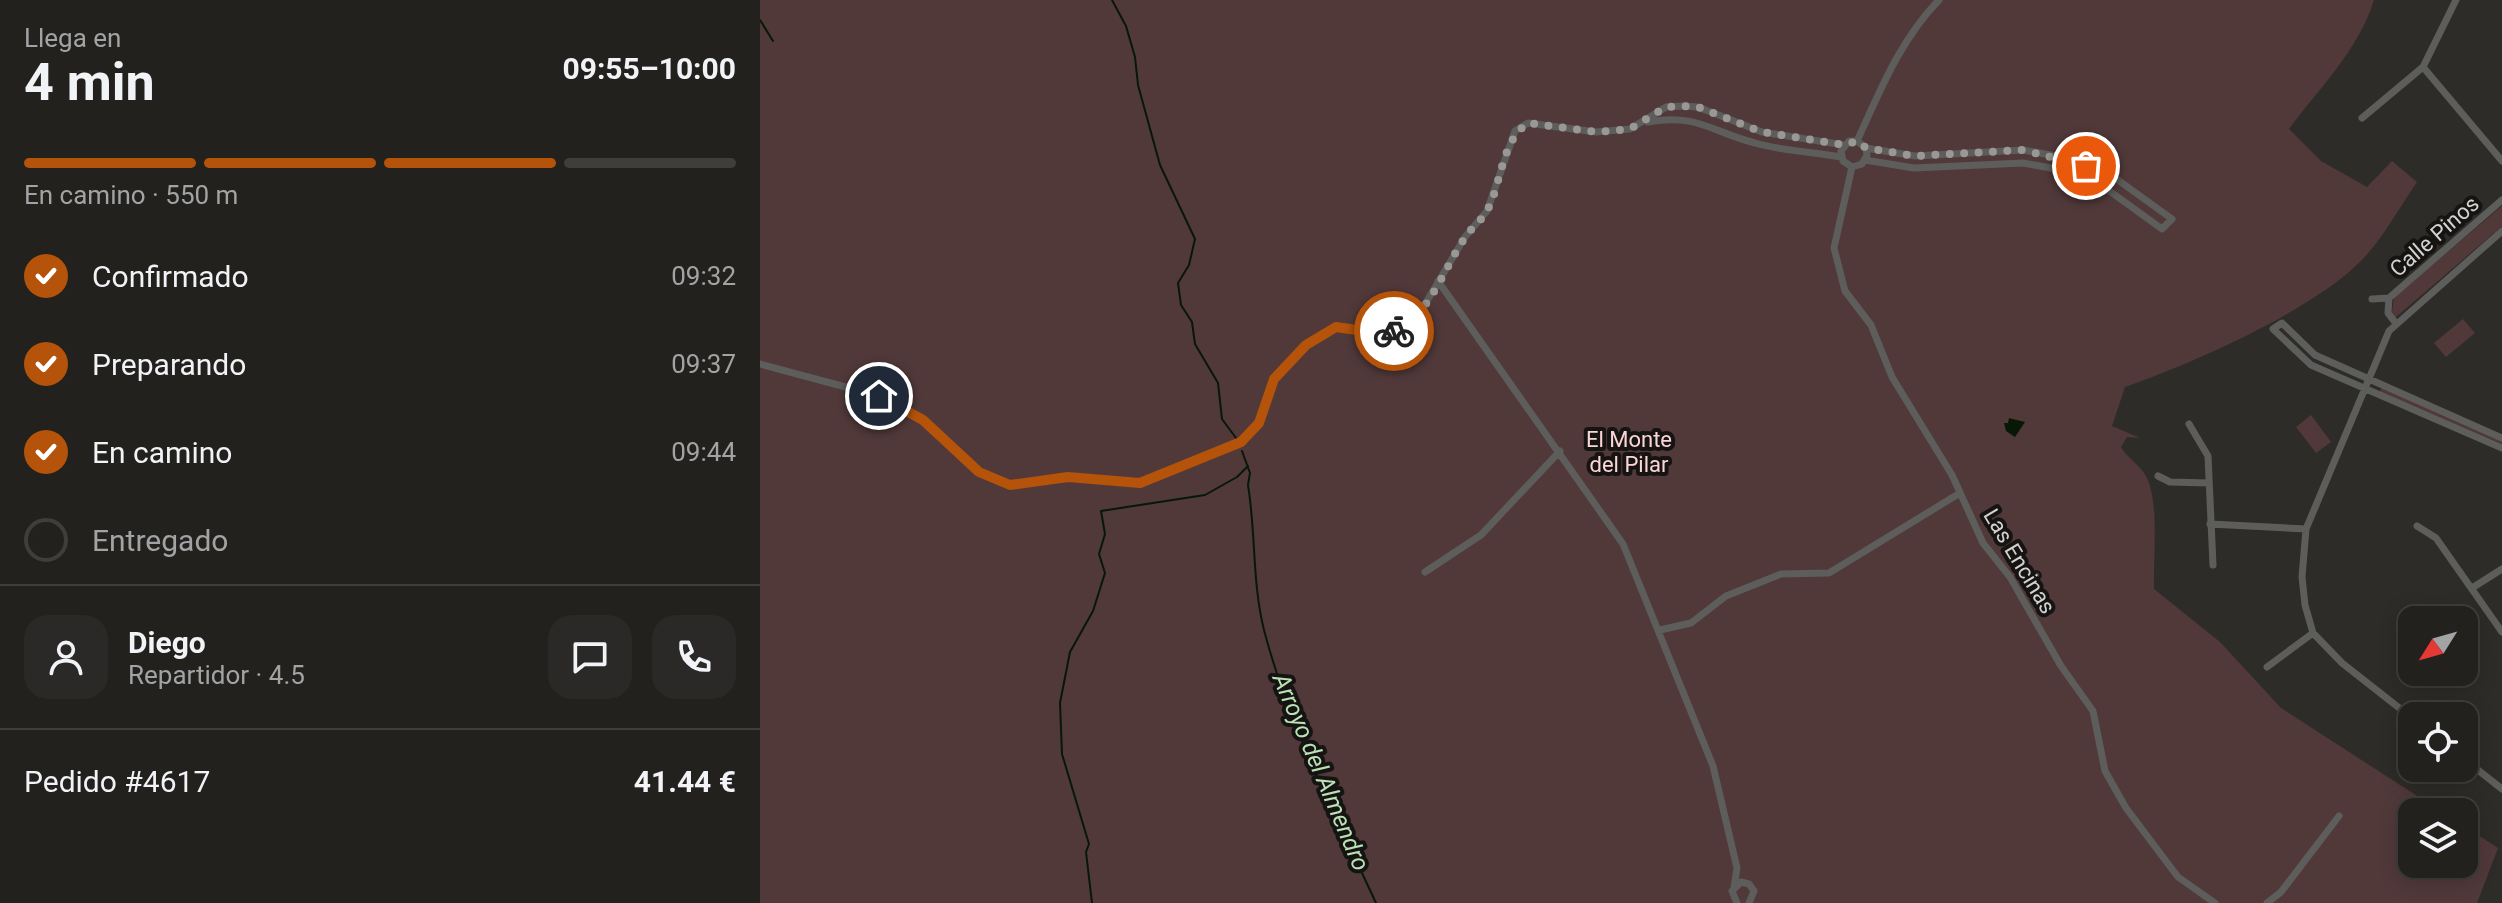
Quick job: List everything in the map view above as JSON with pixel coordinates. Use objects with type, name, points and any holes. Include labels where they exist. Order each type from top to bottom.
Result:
[{"type":"street","points":[[760,364],[879,396],[923,420],[979,472],[1010,485],[1068,477],[1140,483],[1241,442],[1259,423],[1274,379],[1306,345],[1336,327],[1384,334],[1404,329],[1418,316],[1465,237],[1487,211],[1515,131],[1528,123],[1596,132],[1630,129],[1666,107],[1698,107],[1762,132],[1844,145],[1857,141],[1894,60],[1939,0]]},
{"type":"street","points":[[2362,118],[2423,67],[2456,0]]},
{"type":"street","points":[[2423,67],[2502,161]]},
{"type":"street","points":[[1642,123],[1674,117],[1701,122],[1754,143],[1841,157],[1852,167],[1865,160],[1914,168],[2023,163],[2062,170],[2104,187],[2162,229],[2172,219],[2111,175],[2067,158],[2023,150],[1915,156],[1866,148],[1857,141]]},
{"type":"street","points":[[1841,157],[1844,145]]},
{"type":"street","points":[[1865,160],[1866,148]]},
{"type":"street","name":"Las Encinas","points":[[1852,167],[1834,248],[1845,291],[1871,325],[1892,377],[1960,493],[1983,543],[2010,577],[2061,666],[2093,711],[2105,771],[2126,808],[2178,877],[2215,903]]},
{"type":"street","name":"Calle Pinos","points":[[2372,299],[2389,298],[2502,200]]},
{"type":"street","points":[[2398,707],[2342,663],[2313,633],[2305,605],[2302,577],[2306,529],[2362,387],[2395,322],[2502,231]]},
{"type":"street","points":[[1438,281],[1623,544],[1713,766],[1737,868],[1733,898],[1737,903]]},
{"type":"street","name":"Calle Pinos","points":[[2389,298],[2388,313],[2395,322]]},
{"type":"street","points":[[2502,438],[2315,355],[2282,323],[2273,329],[2311,365],[2502,448]]},
{"type":"street","points":[[2189,424],[2208,456],[2213,565]]},
{"type":"street","points":[[1425,572],[1481,535],[1560,451]]},
{"type":"street","points":[[2158,476],[2170,482],[2209,483]]},
{"type":"street","points":[[1660,630],[1691,623],[1726,596],[1781,574],[1829,573],[1960,493]]},
{"type":"street","points":[[2210,524],[2306,529]]},
{"type":"street","points":[[2417,526],[2436,538],[2502,632]]},
{"type":"street","points":[[2472,588],[2502,569]]},
{"type":"street","points":[[2267,667],[2313,633]]},
{"type":"street","points":[[2478,770],[2502,789]]},
{"type":"street","points":[[2267,903],[2281,892],[2339,816]]},
{"type":"street","points":[[1737,868],[1754,891],[1751,902]]},
{"type":"street","points":[[1734,887],[1741,882],[1749,884]]},
{"type":"green space","name":"El Monte del Pilar","points":[[760,0],[2374,0],[2348,52],[2289,129],[2321,161],[2367,187],[2392,161],[2417,182],[2376,244],[2349,272],[2322,293],[2255,331],[2185,364],[2125,387],[2112,426],[2140,438],[2127,437],[2121,447],[2145,475],[2151,491],[2154,589],[2220,642],[2281,708],[2420,798],[2398,798],[2398,878],[2478,878],[2478,835],[2498,848],[2477,903],[760,903]]},
{"type":"green space","points":[[2502,206],[2502,226],[2396,317],[2392,312],[2394,297]]},
{"type":"green space","points":[[2463,319],[2475,333],[2446,357],[2434,343]]},
{"type":"green space","points":[[2381,388],[2502,440],[2502,444],[2380,392]]},
{"type":"green space","points":[[2311,415],[2331,442],[2316,453],[2296,427]]},
{"type":"shaded area","points":[[2009,418],[2025,422],[2015,437],[2006,431],[2004,423],[2008,423]]},
{"type":"waterway","name":"Arroyo del Almendro","points":[[1112,0],[1126,26],[1160,165],[1195,239],[1189,265],[1178,283],[1181,305],[1192,322],[1195,344],[1218,383],[1222,419],[1236,438]]},
{"type":"waterway","points":[[760,20],[773,41]]},
{"type":"waterway","name":"Arroyo del Almendro","points":[[1242,451],[1250,473],[1248,485],[1260,612],[1274,666],[1314,769],[1376,903]]},
{"type":"waterway","points":[[1092,903],[1086,852],[1089,844],[1062,754],[1060,703],[1070,652],[1093,611],[1105,573],[1099,554],[1105,534],[1101,511],[1205,495],[1237,477],[1248,466]]},
{"type":"way so far","points":[[1394,331],[1404,329],[1418,316],[1465,237],[1487,211],[1515,131],[1528,123],[1596,132],[1630,129],[1666,107],[1698,107],[1762,132],[1844,145],[1857,141],[1866,148],[1915,156],[2023,150],[2067,158],[2086,166]]},
{"type":"route","points":[[879,396],[923,420],[953,452],[979,472],[1010,485],[1068,477],[1140,483],[1241,442],[1259,423],[1274,379],[1306,345],[1336,327],[1384,334],[1394,331]]}]
